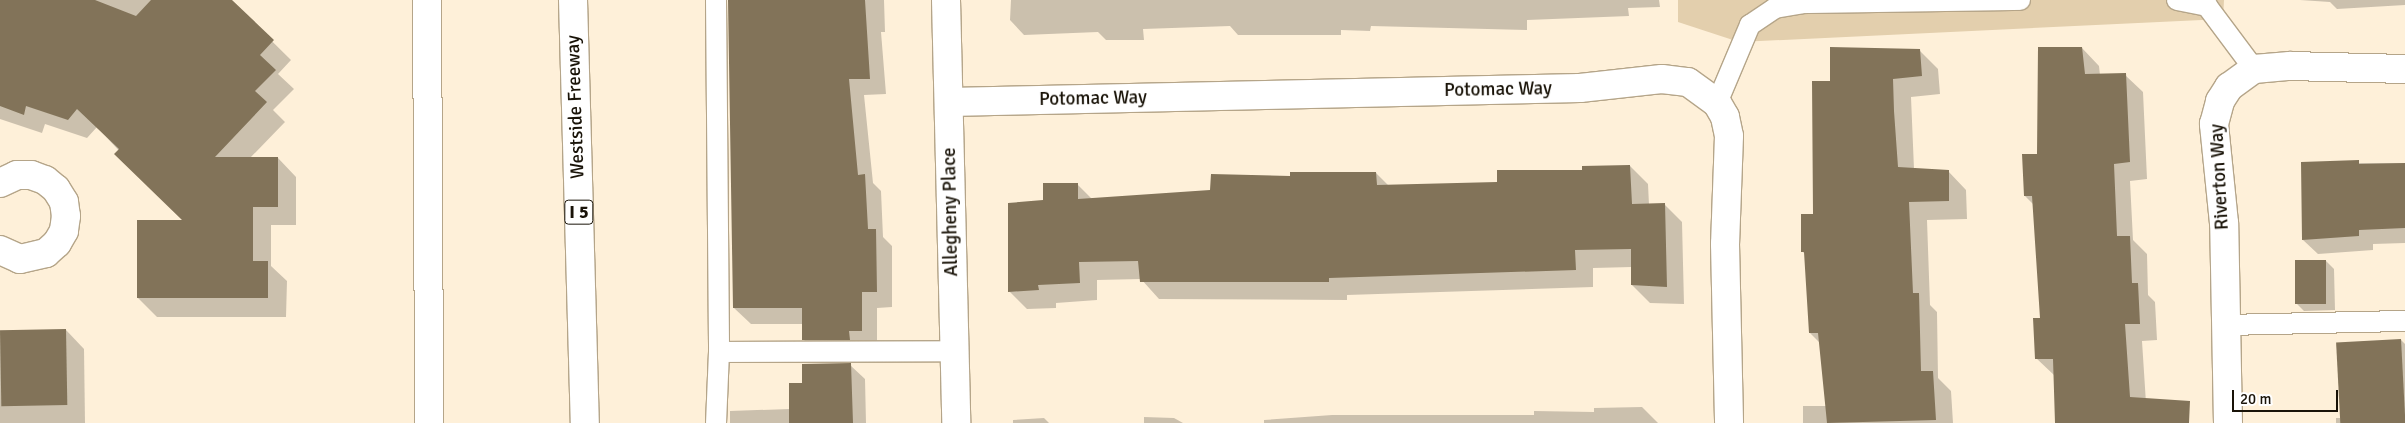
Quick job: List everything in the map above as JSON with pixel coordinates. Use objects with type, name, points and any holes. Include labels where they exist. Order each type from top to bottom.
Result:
[{"type":"main road","points":[[427,0],[429,423]]},
{"type":"main road","name":"Westside Freeway","points":[[573,0],[585,423]]},
{"type":"main road","name":"Allegheny Place","points":[[946,0],[956,423]]},
{"type":"main road","points":[[2254,69],[2290,66],[2405,69]]},
{"type":"main road","name":"Riverton Way","points":[[2228,423],[2224,223],[2214,124],[2220,102],[2229,87],[2254,69]]},
{"type":"main road","name":"Potomac Way","points":[[948,102],[1580,88],[1662,79],[1688,82],[1717,103]]},
{"type":"main road","points":[[1717,103],[1725,117],[1729,136],[1725,244],[1729,423]]},
{"type":"main road","points":[[0,183],[16,175],[31,175],[45,180],[56,189],[64,202],[66,216],[64,231],[57,243],[46,253],[20,258],[0,250]]},
{"type":"lane","points":[[716,0],[719,352],[716,423]]},
{"type":"lane","points":[[1717,103],[1750,25],[1775,8],[1802,3],[2020,0]]},
{"type":"lane","points":[[2177,0],[2207,6],[2254,69]]},
{"type":"lane","points":[[2226,325],[2405,321]]},
{"type":"lane","points":[[719,352],[954,351]]},
{"type":"shaded area","points":[[1678,0],[2224,0],[2223,19],[1739,42],[1678,22]]},
{"type":"building","points":[[0,0],[95,0],[136,16],[151,0],[232,0],[274,40],[260,55],[276,70],[255,91],[267,102],[215,157],[278,157],[278,207],[253,207],[253,261],[268,261],[268,298],[137,298],[137,220],[182,220],[114,154],[119,149],[77,109],[68,120],[26,106],[24,115],[0,106]]},
{"type":"building","points":[[728,0],[865,0],[870,79],[849,79],[858,175],[865,174],[868,229],[876,229],[877,292],[862,292],[862,331],[849,331],[850,340],[802,340],[802,308],[733,308]]},
{"type":"building","points":[[1830,47],[1920,49],[1922,76],[1893,79],[1894,111],[1898,167],[1949,170],[1949,201],[1909,202],[1913,293],[1919,293],[1921,371],[1933,371],[1936,420],[1827,423],[1818,333],[1809,333],[1804,252],[1801,252],[1801,214],[1813,214],[1812,81],[1830,81]]},
{"type":"building","points":[[2038,47],[2082,47],[2085,74],[2126,73],[2130,162],[2114,164],[2117,236],[2130,236],[2132,283],[2138,283],[2140,324],[2125,324],[2130,397],[2190,401],[2189,423],[2055,423],[2053,359],[2035,359],[2033,318],[2040,318],[2032,196],[2024,196],[2022,154],[2037,154]]},
{"type":"building","points":[[2359,160],[2359,164],[2405,163],[2405,228],[2359,230],[2359,236],[2302,240],[2301,162]]},
{"type":"building","points":[[1630,165],[1632,204],[1665,203],[1667,287],[1631,285],[1631,249],[1575,250],[1576,270],[1329,278],[1329,282],[1140,282],[1138,261],[1079,262],[1080,283],[1038,285],[1039,290],[1008,292],[1008,203],[1043,200],[1043,183],[1078,183],[1078,199],[1210,190],[1211,174],[1290,176],[1290,172],[1376,172],[1377,185],[1497,182],[1497,170],[1582,170],[1582,166]]},
{"type":"building","points":[[2295,260],[2326,260],[2326,304],[2295,304]]},
{"type":"building","points":[[66,329],[67,405],[1,406],[0,330]]},
{"type":"building","points":[[2401,339],[2405,423],[2340,423],[2336,342]]},
{"type":"building","points":[[851,363],[853,423],[789,423],[789,383],[802,383],[802,364]]}]
